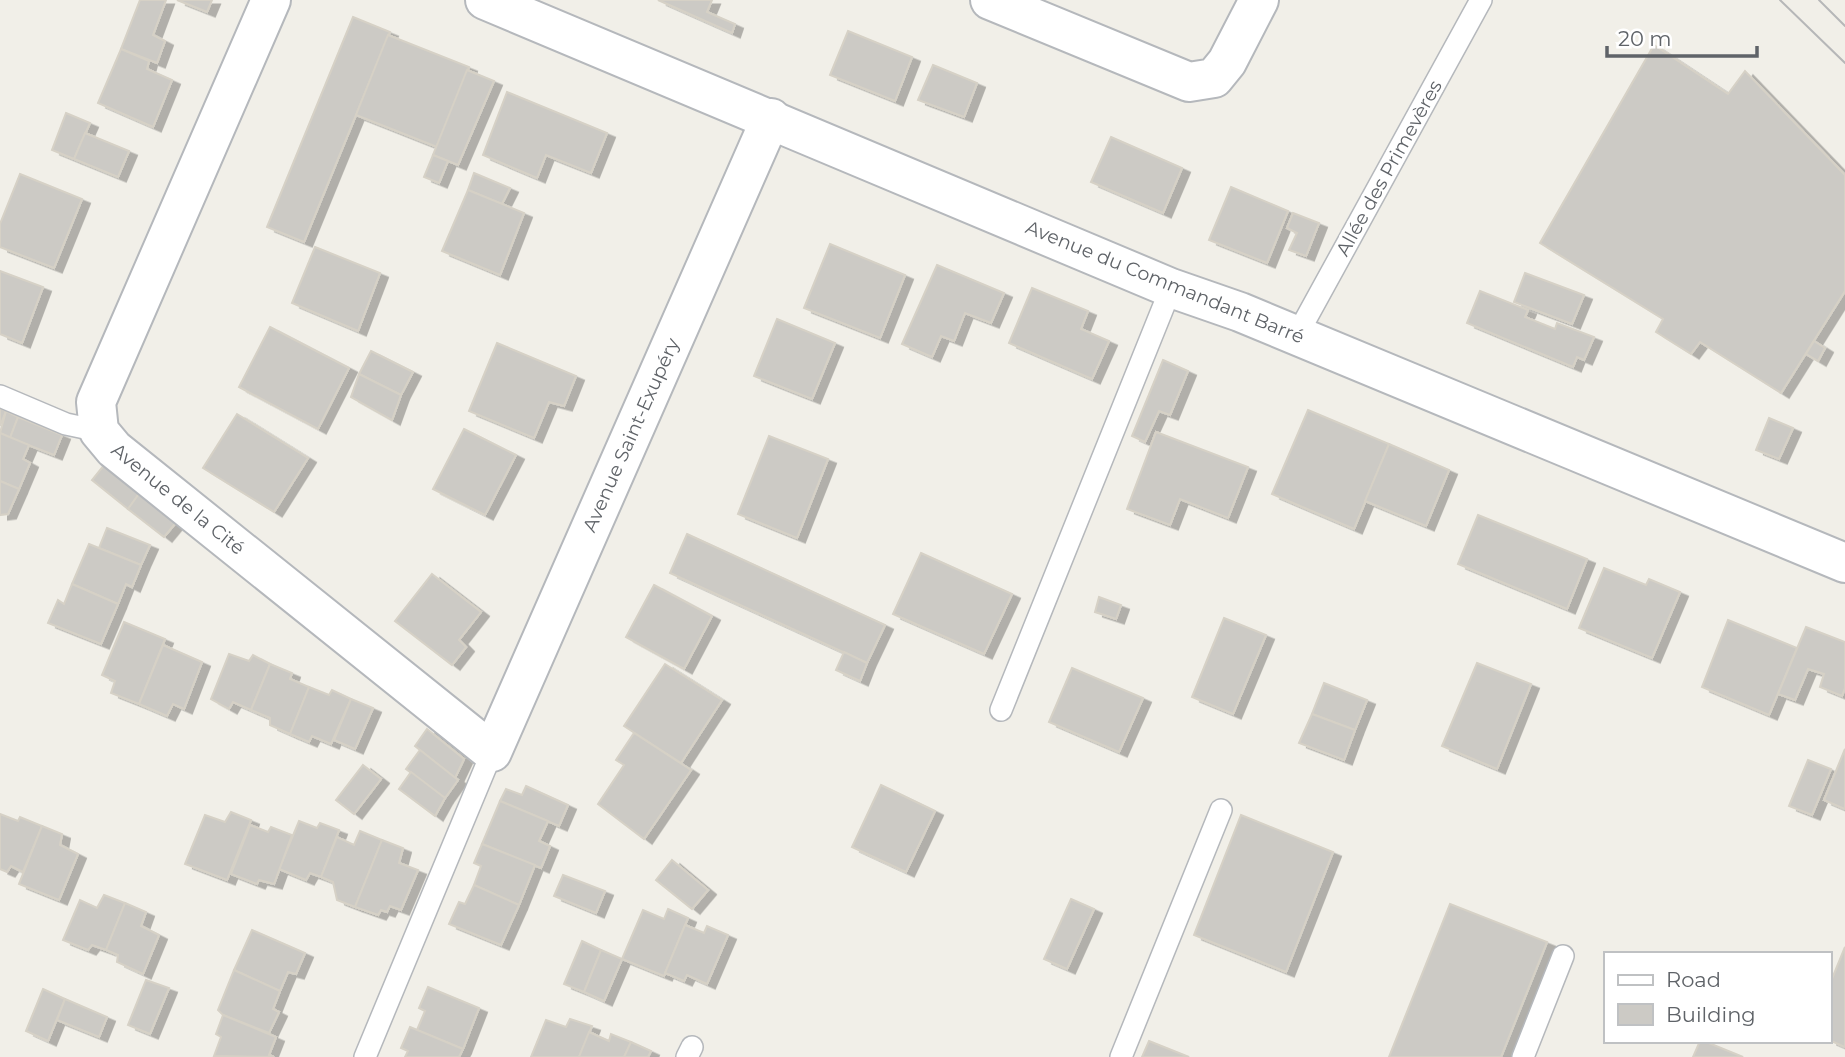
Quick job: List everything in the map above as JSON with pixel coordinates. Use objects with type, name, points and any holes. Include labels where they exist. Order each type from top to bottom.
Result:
[{"type":"street","name":"Avenue de la Cité","points":[[271,0],[96,402],[99,431],[114,449],[492,752]]},
{"type":"street","name":"Avenue du Commandant Barré","points":[[485,0],[771,117],[1171,288],[1297,335],[1845,563]]},
{"type":"street","points":[[990,0],[1189,82],[1214,78],[1227,62],[1259,0]]},
{"type":"street","name":"Avenue Saint-Exupéry","points":[[492,752],[771,117]]},
{"type":"lane","name":"Allée des Primevères","points":[[1297,335],[1482,0]]},
{"type":"lane","points":[[1001,710],[1171,288]]},
{"type":"lane","points":[[0,396],[66,424],[99,431]]},
{"type":"lane","points":[[365,1057],[492,752]]},
{"type":"lane","points":[[1121,1057],[1221,810]]},
{"type":"lane","points":[[1523,1057],[1563,956]]},
{"type":"building","points":[[140,0],[166,0],[153,35],[165,41],[157,63],[121,49]]},
{"type":"building","points":[[177,0],[212,0],[207,12]]},
{"type":"building","points":[[658,0],[712,0],[707,12],[735,24],[732,33]]},
{"type":"building","points":[[353,17],[390,32],[304,242],[267,227]]},
{"type":"building","points":[[848,31],[912,57],[895,101],[830,75]]},
{"type":"building","points":[[388,35],[469,67],[437,147],[356,115]]},
{"type":"building","points":[[1654,45],[1728,94],[1745,71],[1845,175],[1845,291],[1781,393],[1700,342],[1691,354],[1656,332],[1663,319],[1540,243]]},
{"type":"building","points":[[121,49],[149,61],[147,69],[172,80],[153,127],[98,103]]},
{"type":"building","points":[[933,65],[977,83],[964,117],[918,100]]},
{"type":"building","points":[[467,70],[494,81],[458,165],[433,155]]},
{"type":"building","points":[[507,92],[607,133],[591,173],[546,155],[537,178],[483,155]]},
{"type":"building","points":[[66,113],[90,123],[74,159],[52,150]]},
{"type":"building","points":[[85,133],[129,151],[118,177],[74,159]]},
{"type":"building","points":[[1111,137],[1182,168],[1163,213],[1091,182]]},
{"type":"building","points":[[433,155],[448,161],[439,183],[424,177]]},
{"type":"building","points":[[474,173],[510,188],[502,204],[468,190]]},
{"type":"building","points":[[20,174],[82,199],[54,268],[0,247],[0,224]]},
{"type":"building","points":[[1231,187],[1288,211],[1267,263],[1209,240]]},
{"type":"building","points":[[468,190],[524,213],[500,275],[442,251]]},
{"type":"building","points":[[1293,213],[1319,223],[1306,256],[1289,250],[1297,233],[1287,228]]},
{"type":"building","points":[[830,244],[905,275],[880,338],[804,308]]},
{"type":"building","points":[[315,247],[380,273],[358,331],[292,303]]},
{"type":"building","points":[[937,265],[1004,293],[991,323],[965,313],[954,341],[941,336],[932,357],[902,344]]},
{"type":"building","points":[[0,271],[43,287],[22,343],[0,334]]},
{"type":"building","points":[[1525,273],[1584,295],[1572,324],[1514,302]]},
{"type":"building","points":[[1032,288],[1088,311],[1081,329],[1109,341],[1092,379],[1009,343]]},
{"type":"building","points":[[1480,291],[1528,310],[1525,317],[1555,329],[1557,323],[1594,337],[1584,360],[1577,357],[1573,367],[1467,323]]},
{"type":"building","points":[[777,319],[835,343],[812,399],[754,376]]},
{"type":"building","points":[[270,327],[349,368],[318,429],[239,387]]},
{"type":"building","points":[[1814,341],[1825,348],[1818,361],[1806,354]]},
{"type":"building","points":[[497,343],[576,376],[564,406],[549,402],[534,438],[469,411]]},
{"type":"building","points":[[371,351],[413,372],[401,395],[359,374]]},
{"type":"building","points":[[1163,360],[1188,371],[1170,415],[1159,411],[1145,442],[1132,436]]},
{"type":"building","points":[[359,374],[401,395],[392,420],[351,397]]},
{"type":"building","points":[[0,408],[6,411],[0,426]]},
{"type":"building","points":[[1308,410],[1389,444],[1354,529],[1272,494]]},
{"type":"building","points":[[6,411],[18,417],[10,438],[0,433]]},
{"type":"building","points":[[237,414],[308,458],[274,512],[203,468]]},
{"type":"building","points":[[18,417],[62,435],[54,455],[10,438]]},
{"type":"building","points":[[1769,418],[1793,428],[1779,459],[1756,450]]},
{"type":"building","points":[[464,429],[516,455],[485,515],[433,489]]},
{"type":"building","points":[[1156,432],[1248,467],[1228,518],[1180,499],[1170,525],[1127,509]]},
{"type":"building","points":[[0,433],[29,445],[23,459],[30,463],[19,489],[0,481]]},
{"type":"building","points":[[769,436],[828,459],[797,538],[738,514]]},
{"type":"building","points":[[1389,444],[1449,470],[1426,526],[1365,501]]},
{"type":"building","points":[[105,464],[141,491],[128,509],[92,480]]},
{"type":"building","points":[[0,481],[19,489],[8,514],[0,515]]},
{"type":"building","points":[[141,491],[179,519],[164,537],[128,509]]},
{"type":"building","points":[[1478,515],[1587,559],[1567,609],[1458,564]]},
{"type":"building","points":[[107,528],[150,545],[141,565],[99,548]]},
{"type":"building","points":[[687,534],[885,625],[867,663],[670,573]]},
{"type":"building","points":[[89,544],[141,565],[132,587],[126,584],[118,604],[72,584]]},
{"type":"building","points":[[921,553],[1012,594],[984,654],[893,614]]},
{"type":"building","points":[[1604,568],[1646,585],[1649,579],[1680,592],[1652,658],[1579,628]]},
{"type":"building","points":[[432,574],[481,612],[459,640],[466,647],[452,665],[395,621]]},
{"type":"building","points":[[72,584],[118,604],[101,644],[48,623],[58,600],[64,604]]},
{"type":"building","points":[[654,585],[712,616],[684,669],[626,637]]},
{"type":"building","points":[[1099,597],[1121,605],[1116,619],[1095,612]]},
{"type":"building","points":[[1224,618],[1266,635],[1233,714],[1192,697]]},
{"type":"building","points":[[1728,620],[1797,648],[1769,715],[1702,687]]},
{"type":"building","points":[[124,622],[165,639],[139,704],[111,693],[115,681],[102,675]]},
{"type":"building","points":[[1806,627],[1845,642],[1845,688],[1842,696],[1820,687],[1824,674],[1808,669],[1795,700],[1778,694]]},
{"type":"building","points":[[163,645],[202,662],[184,709],[173,704],[167,716],[139,704]]},
{"type":"building","points":[[844,652],[867,663],[860,681],[836,670]]},
{"type":"building","points":[[229,654],[249,661],[253,655],[270,664],[251,710],[233,702],[229,709],[211,699]]},
{"type":"building","points":[[1477,663],[1531,684],[1497,769],[1442,746]]},
{"type":"building","points":[[270,664],[292,673],[290,679],[309,687],[290,734],[270,725],[270,718],[251,710]]},
{"type":"building","points":[[665,664],[722,700],[681,763],[624,726]]},
{"type":"building","points":[[1072,668],[1143,698],[1119,752],[1049,722]]},
{"type":"building","points":[[1324,683],[1367,700],[1355,730],[1312,714]]},
{"type":"building","points":[[309,687],[329,695],[332,690],[351,699],[331,744],[312,736],[309,742],[290,734]]},
{"type":"building","points":[[351,699],[373,708],[355,749],[334,740]]},
{"type":"building","points":[[1312,714],[1355,730],[1344,760],[1299,743]]},
{"type":"building","points":[[427,729],[464,759],[455,778],[415,746]]},
{"type":"building","points":[[634,733],[691,770],[644,839],[598,804],[624,765],[616,760]]},
{"type":"building","points":[[1845,749],[1845,809],[1824,800]]},
{"type":"building","points":[[420,750],[458,780],[445,798],[406,769]]},
{"type":"building","points":[[1808,760],[1831,769],[1812,815],[1789,806]]},
{"type":"building","points":[[363,765],[381,779],[354,814],[336,800]]},
{"type":"building","points":[[411,772],[445,798],[435,816],[399,789]]},
{"type":"building","points":[[881,785],[935,811],[906,872],[852,847]]},
{"type":"building","points":[[526,786],[568,805],[559,826],[500,801],[506,789],[522,795]]},
{"type":"building","points":[[500,801],[548,821],[539,841],[550,846],[541,868],[482,844]]},
{"type":"building","points":[[231,812],[251,820],[227,880],[185,864],[205,815],[225,822]]},
{"type":"building","points":[[0,814],[18,821],[20,817],[42,826],[23,872],[11,866],[7,872],[0,869]]},
{"type":"building","points":[[1241,815],[1333,852],[1286,972],[1194,935]]},
{"type":"building","points":[[299,821],[317,828],[320,823],[339,830],[321,877],[310,873],[306,880],[279,869]]},
{"type":"building","points":[[250,825],[268,832],[271,827],[292,835],[274,884],[259,880],[257,884],[231,874]]},
{"type":"building","points":[[42,826],[62,834],[60,845],[78,854],[59,900],[19,884]]},
{"type":"building","points":[[360,831],[382,840],[355,907],[337,900],[333,882],[321,877],[337,837],[354,845]]},
{"type":"building","points":[[382,840],[403,848],[399,863],[418,870],[401,910],[390,906],[387,912],[381,910],[378,915],[355,907]]},
{"type":"building","points":[[482,844],[535,865],[519,905],[474,885],[481,866],[474,863]]},
{"type":"building","points":[[672,860],[708,890],[692,909],[656,880]]},
{"type":"building","points":[[563,875],[605,891],[596,913],[554,896]]},
{"type":"building","points":[[474,885],[519,905],[501,945],[449,924],[459,902],[465,904]]},
{"type":"building","points":[[104,895],[125,903],[106,950],[92,945],[88,950],[63,940],[80,900],[97,908]]},
{"type":"building","points":[[1071,899],[1094,909],[1067,969],[1044,959]]},
{"type":"building","points":[[125,903],[146,912],[141,926],[159,935],[143,974],[117,962],[118,955],[106,950]]},
{"type":"building","points":[[1450,904],[1547,942],[1501,1057],[1389,1057]]},
{"type":"building","points":[[668,909],[688,918],[664,976],[622,959],[643,910],[664,919]]},
{"type":"building","points":[[685,925],[704,933],[707,926],[728,935],[707,984],[687,975],[684,981],[665,973]]},
{"type":"building","points":[[252,930],[305,953],[296,974],[288,972],[280,991],[234,970]]},
{"type":"building","points":[[582,941],[601,950],[584,992],[564,984]]},
{"type":"building","points":[[1845,947],[1845,1047],[1831,1041],[1831,981]]},
{"type":"building","points":[[601,950],[622,959],[604,1001],[584,992]]},
{"type":"building","points":[[234,970],[280,991],[273,1009],[279,1012],[269,1033],[223,1015],[218,1010]]},
{"type":"building","points":[[146,980],[169,988],[150,1034],[128,1025]]},
{"type":"building","points":[[428,987],[479,1008],[463,1049],[417,1030],[425,1011],[419,1008]]},
{"type":"building","points":[[43,989],[65,999],[48,1041],[26,1031]]},
{"type":"building","points":[[65,999],[107,1017],[99,1037],[57,1020]]},
{"type":"building","points":[[223,1015],[276,1037],[269,1055],[274,1057],[214,1056],[221,1037],[216,1034]]},
{"type":"building","points":[[570,1019],[592,1026],[579,1057],[531,1057],[546,1020],[566,1027]]},
{"type":"building","points":[[410,1027],[463,1049],[459,1057],[405,1057],[408,1051],[401,1048]]},
{"type":"building","points":[[589,1032],[609,1041],[611,1034],[631,1042],[624,1057],[579,1057]]},
{"type":"building","points":[[1149,1041],[1189,1057],[1142,1057]]},
{"type":"building","points":[[631,1042],[651,1051],[648,1057],[624,1057]]},
{"type":"building","points":[[1699,1043],[1709,1043],[1743,1057],[1693,1057]]},
{"type":"tram line","points":[[1780,0],[1845,63]]},
{"type":"tram line","points":[[1819,0],[1845,26]]}]
